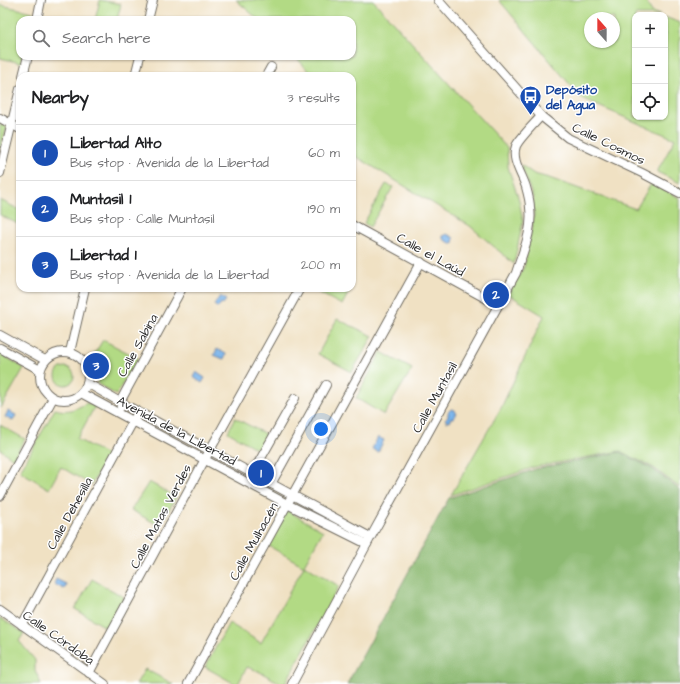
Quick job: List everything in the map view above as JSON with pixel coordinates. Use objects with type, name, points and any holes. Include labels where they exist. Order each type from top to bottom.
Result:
[{"type":"street","points":[[37,16],[41,0]]},
{"type":"street","points":[[149,16],[153,0]]},
{"type":"street","name":"Calle Cosmos","points":[[438,0],[541,116],[568,138],[642,172],[680,192]]},
{"type":"street","points":[[24,72],[27,60]]},
{"type":"street","points":[[136,72],[139,60]]},
{"type":"street","points":[[268,72],[271,67]]},
{"type":"street","points":[[0,173],[16,106]]},
{"type":"street","name":"Calle Muntasil","points":[[292,684],[521,262],[531,227],[530,207],[526,187],[514,157],[516,146],[541,116]]},
{"type":"street","points":[[0,118],[16,126]]},
{"type":"street","name":"Calle el Laúd","points":[[356,227],[498,305]]},
{"type":"street","name":"Calle Mulhacén","points":[[188,684],[421,262]]},
{"type":"street","points":[[70,352],[84,292]]},
{"type":"street","name":"Calle Sabina","points":[[120,402],[180,292]]},
{"type":"street","name":"Calle Matas Verdes","points":[[89,673],[298,292]]},
{"type":"street","points":[[0,335],[45,360]]},
{"type":"street","points":[[0,348],[40,370]]},
{"type":"street","points":[[70,352],[78,356],[87,368],[87,383],[82,393],[71,399],[62,400],[53,398],[44,390],[41,384],[40,370],[45,360],[57,353],[70,352]]},
{"type":"street","name":"Avenida de la Libertad","points":[[87,383],[292,495],[369,541]]},
{"type":"street","points":[[271,484],[326,385]]},
{"type":"street","name":"Avenida de la Libertad","points":[[82,393],[287,504],[369,541]]},
{"type":"street","points":[[0,496],[3,484],[53,398]]},
{"type":"street","points":[[252,474],[295,398]]},
{"type":"street","points":[[120,402],[123,415]]},
{"type":"street","name":"Calle Dehesilla","points":[[22,625],[138,412]]},
{"type":"street","name":"Calle Córdoba","points":[[0,610],[105,684]]},
{"type":"green space","points":[[100,0],[121,4],[118,16],[96,16]]},
{"type":"green space","points":[[236,0],[373,0],[507,148],[508,167],[519,200],[523,221],[514,264],[470,226],[356,156],[356,72],[309,72],[299,60],[356,60],[356,16],[254,16]]},
{"type":"green space","points":[[499,0],[645,0],[652,12],[632,12],[632,120],[668,120],[668,18],[680,23],[680,183],[657,172],[675,139],[582,99]]},
{"type":"green space","points":[[0,5],[33,12],[32,16],[16,16],[16,60],[22,60],[21,63],[0,58]]},
{"type":"green space","points":[[0,124],[7,127],[0,151]]},
{"type":"green space","points":[[521,165],[534,174],[636,209],[651,184],[680,198],[680,488],[654,468],[620,451],[535,467],[451,495],[501,408],[544,316],[508,294],[524,267],[534,216],[533,198]]},
{"type":"green space","points":[[386,184],[393,187],[370,227],[364,223]]},
{"type":"green space","points":[[0,200],[16,208],[16,223],[0,215]]},
{"type":"green space","points":[[318,292],[349,292],[342,305]]},
{"type":"green space","points":[[337,319],[373,336],[352,372],[318,354]]},
{"type":"green space","points":[[103,340],[138,358],[116,395],[98,384],[97,366],[93,356]]},
{"type":"green space","points":[[381,352],[412,369],[384,415],[356,398]]},
{"type":"green space","points":[[1,354],[24,368],[1,408],[0,357]]},
{"type":"green space","points":[[61,367],[69,367],[74,372],[72,383],[69,385],[61,385],[56,380],[56,372]]},
{"type":"green space","points":[[87,403],[95,406],[77,439],[109,456],[91,485],[61,467],[49,489],[20,471],[55,409],[64,411],[71,410]]},
{"type":"green space","points":[[235,418],[271,437],[262,452],[228,432]]},
{"type":"green space","points":[[0,425],[25,439],[13,459],[0,449]]},
{"type":"green space","points":[[620,452],[653,469],[680,490],[680,684],[347,684],[449,498],[536,469]]},
{"type":"green space","points":[[149,482],[176,497],[160,526],[131,510]]},
{"type":"green space","points":[[286,510],[323,531],[304,565],[339,586],[285,684],[282,684],[247,667],[238,684],[235,684],[205,667],[229,623],[261,643],[304,566],[267,545]]},
{"type":"green space","points":[[92,579],[124,597],[107,628],[75,609]]},
{"type":"green space","points":[[0,618],[24,633],[19,641],[35,660],[35,670],[41,684],[0,684]]},
{"type":"green space","points":[[145,669],[173,684],[136,684]]},
{"type":"water","points":[[447,234],[454,238],[453,243],[443,239],[443,236]]},
{"type":"water","points":[[220,296],[226,300],[223,304],[221,303],[218,308],[214,305]]},
{"type":"water","points":[[217,349],[226,354],[225,358],[223,359],[214,355]]},
{"type":"water","points":[[196,372],[205,378],[202,383],[193,377]]},
{"type":"water","points":[[451,409],[455,410],[456,415],[454,418],[450,418],[450,421],[447,422],[445,419]]},
{"type":"water","points":[[8,411],[16,415],[13,421],[5,417]]},
{"type":"water","points":[[378,437],[384,440],[378,452],[372,449]]},
{"type":"water","points":[[56,579],[66,584],[64,589],[54,584]]},
{"type":"place","name":"Depósito del Agua","points":[[531,116]]},
{"type":"place","name":"Muntasil 1","points":[[496,295]]},
{"type":"place","name":"Libertad 1","points":[[96,366]]},
{"type":"place","name":"Libertad Alto","points":[[261,473]]}]
